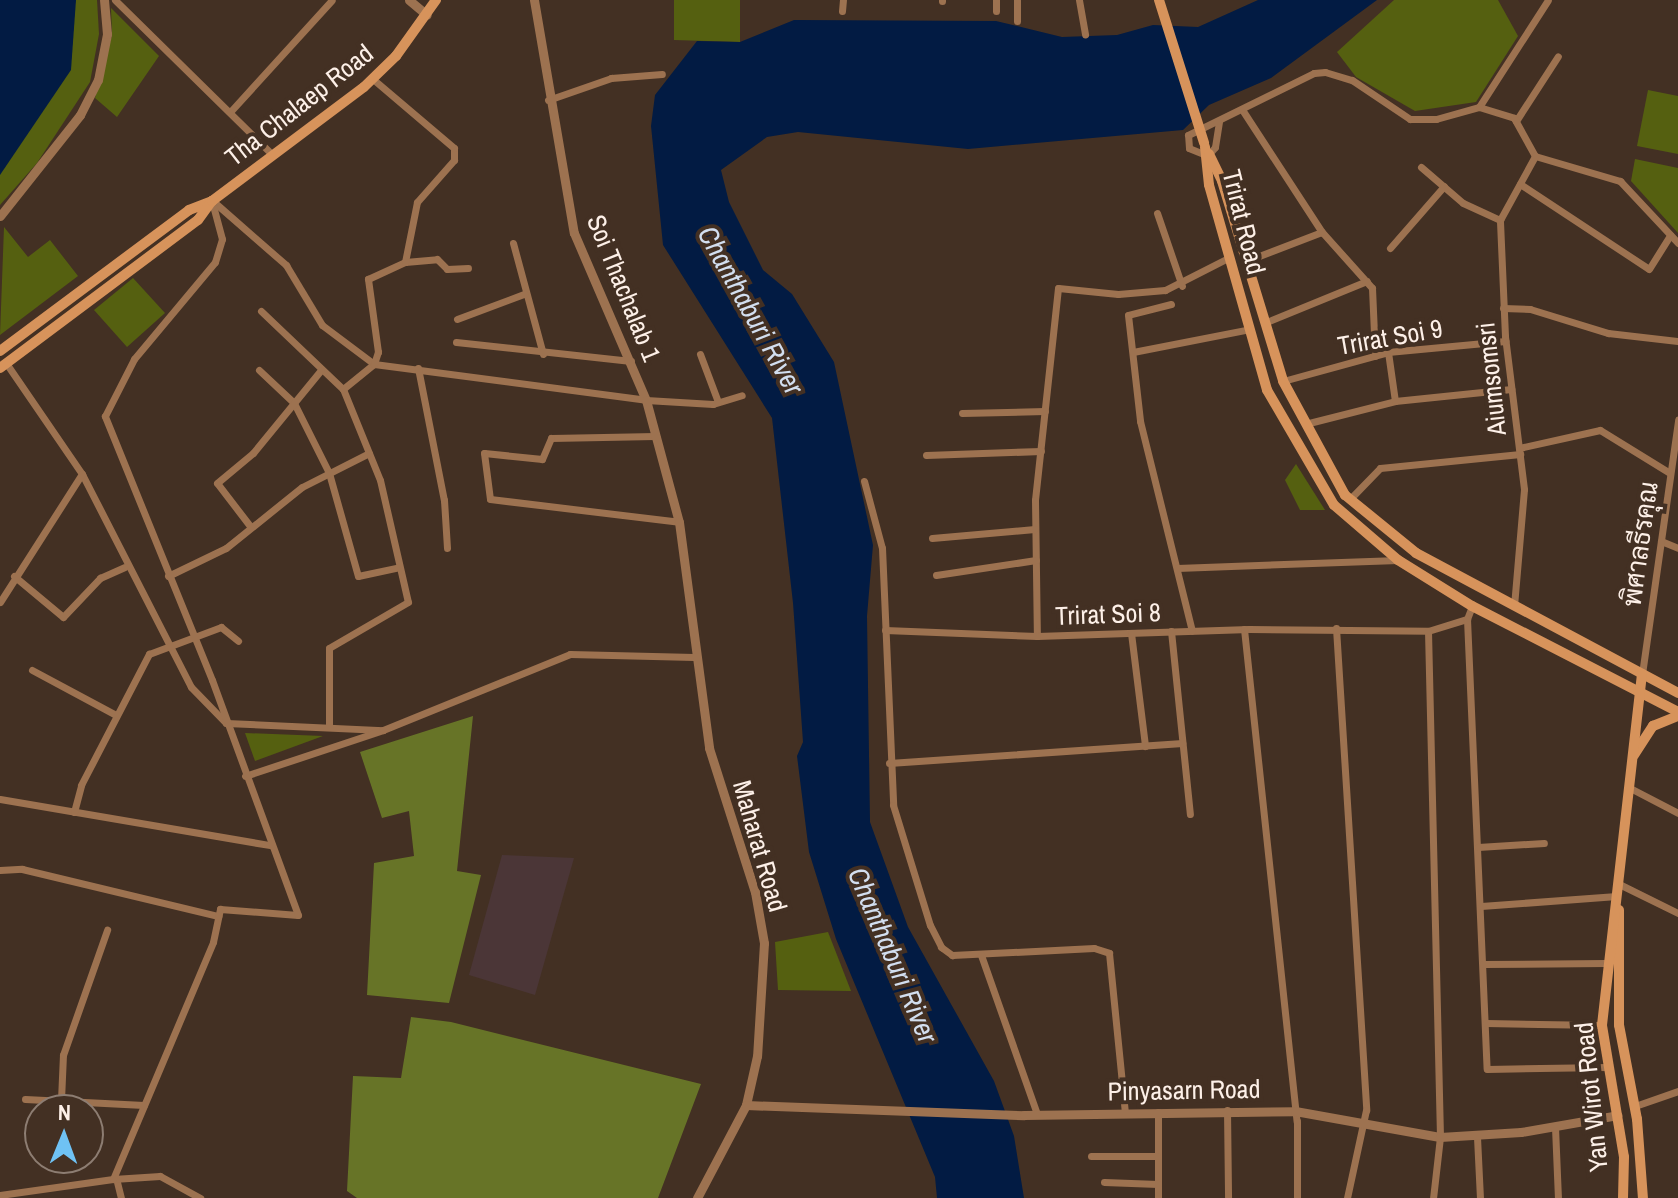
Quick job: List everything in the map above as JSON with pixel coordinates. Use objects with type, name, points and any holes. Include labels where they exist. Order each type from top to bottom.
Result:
[{"type":"main road","name":"Tha Chalaep Road","points":[[0,351],[189,210],[212,201],[373,79],[436,0]]},
{"type":"main road","name":"Trirat Road","points":[[1159,0],[1283,381],[1303,425],[1350,499],[1416,553],[1678,693]]},
{"type":"main road","name":"Trirat Road","points":[[1206,150],[1230,257],[1267,390],[1334,505],[1398,560],[1472,606],[1678,714]]},
{"type":"main road","name":"Tha Chalaep Road","points":[[3,365],[198,220],[212,201]]},
{"type":"main road","name":"Yan Wirot Road","points":[[1623,1198],[1618,1115],[1607,1067],[1602,1025],[1606,963],[1619,884],[1642,674]]},
{"type":"main road","points":[[1633,756],[1653,726],[1678,714]]},
{"type":"main road","name":"Yan Wirot Road","points":[[1617,896],[1619,1025],[1635,1106],[1644,1197]]},
{"type":"main road","points":[[1618,1115],[1635,1106]]},
{"type":"street","points":[[0,216],[80,115],[98,80],[107,34],[104,0]]},
{"type":"street","points":[[115,0],[273,155]]},
{"type":"street","points":[[230,112],[332,0]]},
{"type":"street","points":[[409,0],[427,15]]},
{"type":"street","name":"Soi Thachalab 1","points":[[534,0],[548,100],[574,233],[646,400],[684,543]]},
{"type":"street","points":[[842,11],[843,0]]},
{"type":"street","points":[[996,0],[996,11]]},
{"type":"street","points":[[1017,0],[1017,21]]},
{"type":"street","points":[[1079,0],[1085,34]]},
{"type":"street","points":[[1479,107],[1548,0]]},
{"type":"street","points":[[1516,121],[1558,56]]},
{"type":"street","points":[[1219,121],[1215,147],[1206,150],[1189,148],[1186,137],[1320,72],[1352,80],[1410,119],[1436,119],[1479,107],[1516,121],[1535,156],[1620,181],[1678,243]]},
{"type":"street","points":[[548,100],[619,76],[662,74]]},
{"type":"street","points":[[373,79],[454,148],[454,160],[417,202],[405,262]]},
{"type":"street","points":[[1243,111],[1322,232],[1367,281],[1375,356]]},
{"type":"street","points":[[1421,167],[1463,203],[1500,220],[1535,156]]},
{"type":"street","points":[[1520,184],[1649,269],[1670,235]]},
{"type":"street","points":[[1390,248],[1444,186]]},
{"type":"street","points":[[212,201],[286,265],[322,325],[374,364],[646,400],[718,402],[742,395]]},
{"type":"street","points":[[121,1198],[114,1178],[213,942],[218,916],[226,905],[298,915],[194,638],[105,416],[134,359],[215,262],[222,239],[212,201]]},
{"type":"street","points":[[1157,213],[1182,286],[1230,257]]},
{"type":"street","name":"Aiumsomsri","points":[[1500,220],[1505,341],[1524,489],[1514,606]]},
{"type":"street","points":[[1246,261],[1322,232]]},
{"type":"street","points":[[513,243],[524,294],[543,354]]},
{"type":"street","points":[[343,389],[374,364],[378,352],[368,279],[405,262],[437,259],[449,270],[468,268]]},
{"type":"street","points":[[1264,323],[1367,281]]},
{"type":"street","name":"Trirat Soi 8","points":[[1182,286],[1118,294],[1058,288],[1035,529],[1037,636],[1244,629],[1428,631],[1467,619]]},
{"type":"street","points":[[457,319],[524,294]]},
{"type":"street","points":[[1171,304],[1128,313],[1140,421],[1192,631]]},
{"type":"street","points":[[1503,308],[1530,309],[1608,333],[1678,341]]},
{"type":"street","points":[[261,311],[343,389],[380,480],[396,568],[408,602],[329,648],[329,727]]},
{"type":"street","points":[[1133,352],[1250,329]]},
{"type":"street","name":"Trirat Soi 9","points":[[1283,381],[1388,352],[1505,341]]},
{"type":"street","points":[[456,342],[543,354],[631,361]]},
{"type":"street","points":[[1388,352],[1395,401]]},
{"type":"street","points":[[700,354],[718,402]]},
{"type":"street","points":[[3,365],[82,474],[125,567],[191,687],[226,723],[383,730]]},
{"type":"street","points":[[418,368],[444,500],[447,548]]},
{"type":"street","points":[[259,370],[294,403],[329,473],[358,576],[396,568]]},
{"type":"street","points":[[250,526],[217,483],[253,453],[321,370]]},
{"type":"street","points":[[1303,425],[1395,401],[1511,389]]},
{"type":"street","points":[[962,413],[1045,411]]},
{"type":"street","name":"พิศาลธีรคุณ","points":[[1642,674],[1678,420]]},
{"type":"street","points":[[1350,499],[1380,468],[1520,451],[1600,430],[1617,436],[1656,469],[1670,473]]},
{"type":"street","points":[[655,436],[551,438],[542,459],[484,453],[490,499],[679,522]]},
{"type":"street","points":[[926,455],[1041,451]]},
{"type":"street","points":[[168,576],[226,548],[250,526],[329,473],[369,453]]},
{"type":"street","points":[[0,602],[82,474]]},
{"type":"street","points":[[864,481],[881,536],[889,763],[896,821],[937,940],[952,955],[1094,948],[1109,953],[1125,1112]]},
{"type":"street","points":[[932,538],[1035,529]]},
{"type":"street","points":[[1661,541],[1678,548]]},
{"type":"street","name":"Maharat Road","points":[[684,543],[694,657],[709,748],[755,892],[764,943],[757,1056],[746,1105],[697,1198]]},
{"type":"street","points":[[936,575],[1036,560]]},
{"type":"street","points":[[1177,568],[1398,560]]},
{"type":"street","points":[[63,617],[100,578],[125,567]]},
{"type":"street","points":[[14,576],[72,625]]},
{"type":"street","points":[[1472,606],[1467,619],[1487,1069],[1607,1067]]},
{"type":"street","points":[[74,812],[81,785],[149,654],[166,645],[221,627],[238,641]]},
{"type":"street","points":[[1336,628],[1366,1110],[1347,1198]]},
{"type":"street","points":[[1244,629],[1295,1111],[1297,1198]]},
{"type":"street","points":[[885,630],[1037,636]]},
{"type":"street","points":[[1171,631],[1190,814]]},
{"type":"street","points":[[1428,631],[1440,1137],[1433,1198]]},
{"type":"street","points":[[1131,633],[1145,746]]},
{"type":"street","points":[[245,776],[383,730],[570,654],[694,657]]},
{"type":"street","points":[[32,670],[116,715]]},
{"type":"street","points":[[889,763],[1182,743]]},
{"type":"street","points":[[1630,788],[1678,813]]},
{"type":"street","points":[[0,799],[270,845]]},
{"type":"street","points":[[1478,847],[1544,843]]},
{"type":"street","points":[[0,870],[22,869],[218,916]]},
{"type":"street","points":[[1619,884],[1678,913]]},
{"type":"street","points":[[1481,906],[1617,896]]},
{"type":"street","points":[[61,1094],[63,1055],[107,930]]},
{"type":"street","points":[[981,955],[1037,1114]]},
{"type":"street","points":[[1483,964],[1606,963]]},
{"type":"street","points":[[1486,1023],[1602,1025]]},
{"type":"street","points":[[1635,1106],[1678,1091]]},
{"type":"street","points":[[104,1103],[144,1105]]},
{"type":"street","name":"Pinyasarn Road","points":[[746,1105],[1024,1115],[1295,1111],[1440,1137],[1477,1137],[1618,1115]]},
{"type":"street","points":[[1227,1110],[1228,1198]]},
{"type":"street","points":[[1158,1112],[1158,1198]]},
{"type":"street","points":[[1555,1127],[1558,1198]]},
{"type":"street","points":[[1477,1137],[1480,1198]]},
{"type":"street","points":[[1091,1156],[1157,1156]]},
{"type":"street","points":[[0,1195],[114,1178],[160,1176],[200,1198]]},
{"type":"street","points":[[1104,1182],[1158,1184]]},
{"type":"street","points":[[52,1198],[57,1186]]},
{"type":"shaded area","points":[[502,855],[574,858],[535,995],[469,975]]},
{"type":"green space","points":[[0,0],[97,0],[99,34],[90,82],[37,163],[0,205]]},
{"type":"green space","points":[[674,0],[740,0],[740,42],[674,40]]},
{"type":"green space","points":[[1394,0],[1498,0],[1518,36],[1476,102],[1415,111],[1356,77],[1337,52]]},
{"type":"green space","points":[[111,8],[159,56],[117,117],[95,98],[112,35]]},
{"type":"green space","points":[[1648,90],[1678,96],[1678,154],[1637,146]]},
{"type":"green space","points":[[1635,159],[1678,168],[1678,233],[1631,181]]},
{"type":"green space","points":[[4,227],[28,257],[50,240],[78,276],[0,335]]},
{"type":"green space","points":[[133,278],[165,313],[127,347],[94,310]]},
{"type":"green space","points":[[1296,464],[1325,510],[1300,510],[1285,480]]},
{"type":"green space","points":[[473,716],[457,871],[481,875],[449,1003],[367,995],[374,863],[414,856],[409,811],[382,818],[360,752]]},
{"type":"green space","points":[[245,733],[323,736],[255,761]]},
{"type":"green space","points":[[828,932],[851,991],[778,990],[775,942]]},
{"type":"green space","points":[[411,1017],[451,1022],[701,1084],[658,1198],[357,1198],[347,1191],[353,1076],[401,1078]]},
{"type":"water","points":[[0,0],[76,0],[71,70],[0,175]]},
{"type":"water","name":"Chanthaburi River","points":[[1258,0],[1377,0],[1271,78],[1209,105],[1183,130],[968,149],[798,132],[767,137],[721,170],[729,202],[763,270],[792,294],[834,362],[873,545],[867,616],[870,822],[908,927],[994,1081],[1014,1136],[1024,1198],[937,1198],[935,1177],[836,939],[809,852],[797,756],[803,742],[793,603],[772,418],[663,245],[651,126],[655,95],[697,41],[740,42],[794,20],[996,21],[1062,37],[1117,35],[1153,25],[1198,27]]}]
